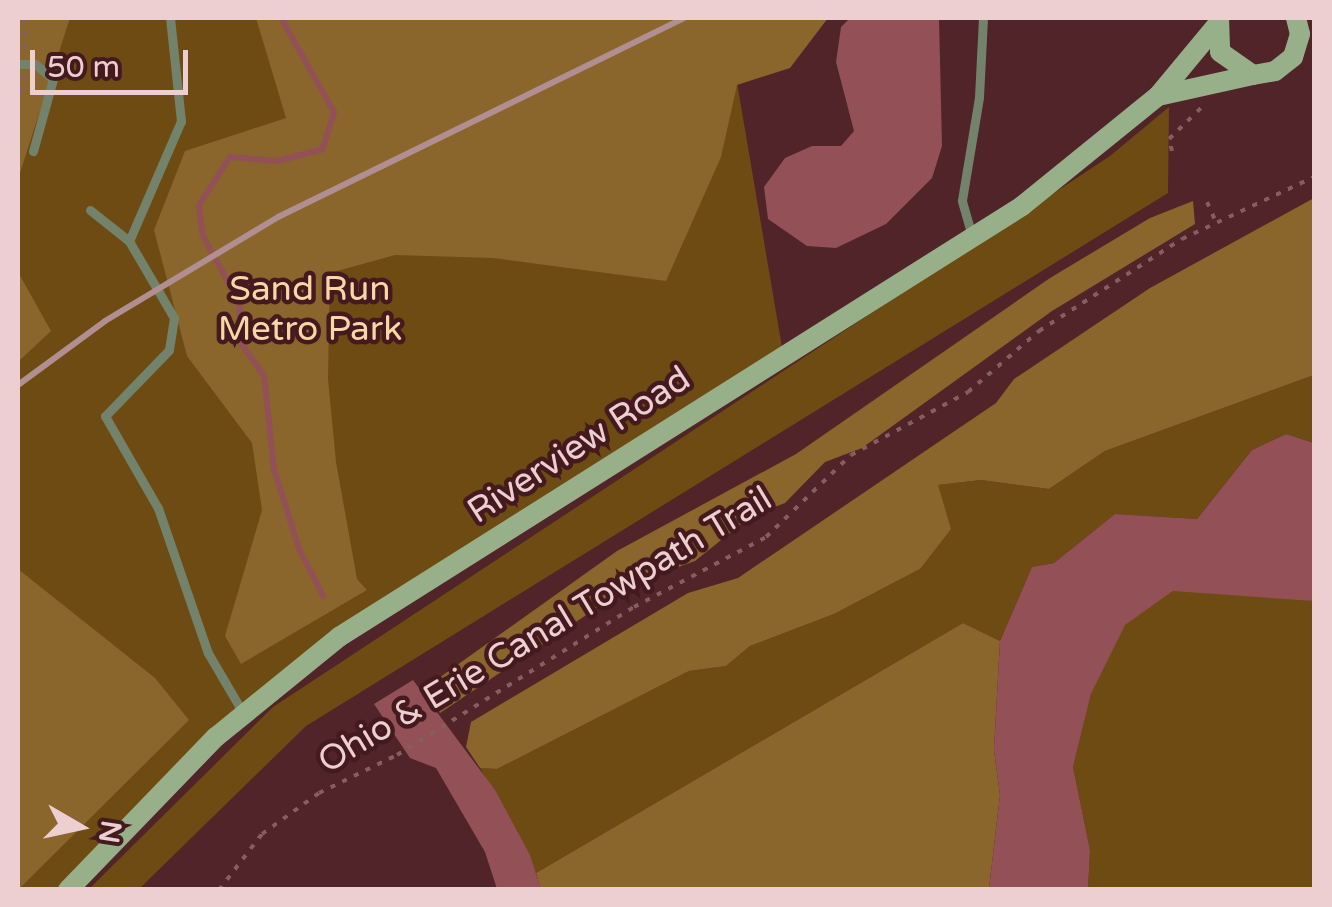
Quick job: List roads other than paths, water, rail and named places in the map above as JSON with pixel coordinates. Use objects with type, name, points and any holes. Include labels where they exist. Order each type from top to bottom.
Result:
[{"type":"main road","points":[[1293,57],[1296,18]]},
{"type":"main road","name":"Riverview Road","points":[[68,890],[243,714],[339,637],[1022,206],[1158,96],[1218,21]]},
{"type":"main road","points":[[1218,21],[1220,52],[1253,75]]},
{"type":"main road","points":[[1293,57],[1314,42]]},
{"type":"main road","name":"Riverview Road","points":[[1158,96],[1275,71],[1293,57]]},
{"type":"lane","points":[[129,240],[181,121],[170,18]]},
{"type":"lane","points":[[972,236],[962,200],[979,97],[983,18]]},
{"type":"lane","points":[[18,64],[34,64],[53,79],[33,152]]},
{"type":"lane","points":[[90,210],[129,240],[174,318],[169,350],[106,416],[158,508],[208,653],[243,714]]},
{"type":"waterway","points":[[281,18],[334,112],[323,149],[278,161],[230,157],[199,205],[203,236],[240,304],[238,339],[264,376],[274,469],[299,549],[323,596]]},
{"type":"railway","points":[[18,385],[105,321],[278,217],[684,18]]},
{"type":"park label","name":"Sand Run Metro Park","points":[[310,309]]}]
